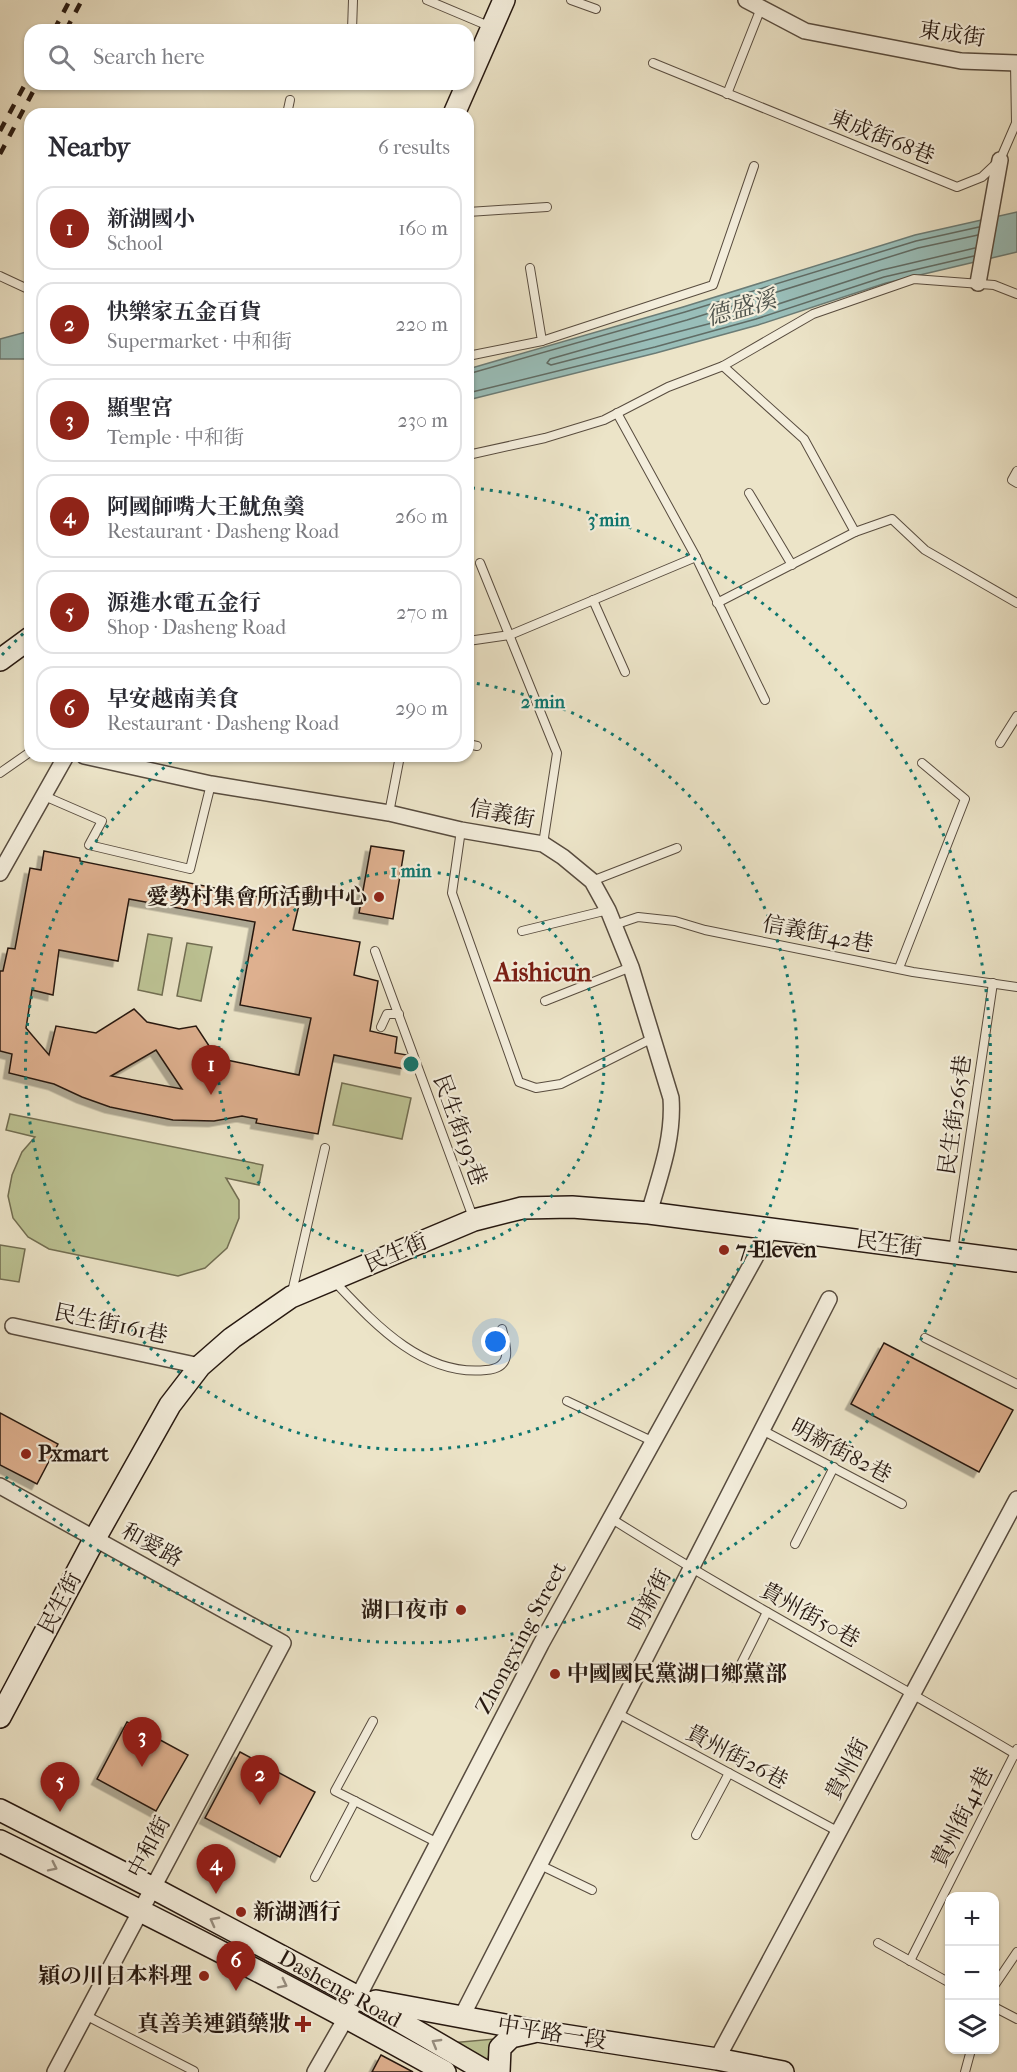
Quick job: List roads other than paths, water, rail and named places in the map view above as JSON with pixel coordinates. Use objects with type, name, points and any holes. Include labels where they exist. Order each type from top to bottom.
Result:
[{"type":"street","points":[[474,68],[504,0]]},
{"type":"street","name":"東成街","points":[[746,0],[805,31],[961,61],[1016,64]]},
{"type":"street","points":[[457,108],[464,90]]},
{"type":"street","points":[[978,283],[1000,160]]},
{"type":"street","points":[[0,660],[24,642]]},
{"type":"street","points":[[0,873],[62,762]]},
{"type":"street","name":"信義街","points":[[111,762],[211,784],[389,813],[460,830],[543,844],[592,881],[608,910],[631,967],[671,1098],[672,1120],[669,1142],[649,1213]]},
{"type":"street","name":"民生街","points":[[0,1717],[94,1540],[170,1405],[200,1365],[232,1338],[291,1297],[474,1220],[522,1208],[572,1207],[649,1213],[1017,1261]]},
{"type":"street","name":"Zhongxing Street","points":[[315,2072],[358,1997],[541,1644],[771,1229]]},
{"type":"street","name":"明新街","points":[[461,2018],[830,1299]]},
{"type":"street","name":"民生街161巷","points":[[13,1326],[200,1365]]},
{"type":"street","name":"和愛路","points":[[0,1486],[283,1643]]},
{"type":"street","name":"貴州街","points":[[717,2060],[1017,1499]]},
{"type":"street","name":"中和街","points":[[55,2072],[283,1643]]},
{"type":"street","name":"Dasheng Road","points":[[0,1810],[358,1997],[487,2072]]},
{"type":"street","name":"Dasheng Road","points":[[0,1841],[141,1910],[346,2016],[445,2072]]},
{"type":"street","name":"中平路一段","points":[[358,1997],[461,2018],[717,2060],[743,2069],[783,2072]]},
{"type":"street","points":[[499,2072],[500,2048],[511,2037],[537,2031]]},
{"type":"lane","points":[[352,24],[353,0]]},
{"type":"lane","points":[[427,0],[492,27]]},
{"type":"lane","points":[[571,0],[596,9]]},
{"type":"lane","points":[[727,94],[761,8]]},
{"type":"lane","name":"東成街68巷","points":[[653,63],[957,187],[982,177],[1000,160],[1016,123],[1016,64]]},
{"type":"lane","points":[[288,108],[290,100]]},
{"type":"lane","points":[[474,355],[543,341],[713,285],[754,166]]},
{"type":"lane","points":[[474,212],[547,207]]},
{"type":"lane","points":[[530,268],[543,341]]},
{"type":"lane","points":[[0,276],[24,287]]},
{"type":"lane","points":[[474,454],[545,438],[604,420],[668,387],[723,366],[813,314],[914,279],[994,285],[1017,294]]},
{"type":"lane","points":[[723,366],[804,439],[855,532]]},
{"type":"lane","points":[[617,413],[696,556],[765,700]]},
{"type":"lane","points":[[1017,471],[1012,480],[1017,483]]},
{"type":"lane","points":[[749,493],[792,565]]},
{"type":"lane","points":[[717,603],[855,532],[892,519],[925,550],[1017,603]]},
{"type":"lane","points":[[474,639],[510,635],[696,556]]},
{"type":"lane","points":[[480,563],[557,753],[543,844]]},
{"type":"lane","points":[[593,600],[625,672]]},
{"type":"lane","points":[[1000,743],[1017,716]]},
{"type":"lane","points":[[0,773],[24,756]]},
{"type":"lane","points":[[389,813],[399,762]]},
{"type":"lane","points":[[899,968],[966,799],[922,763]]},
{"type":"lane","points":[[42,795],[102,822],[89,845],[190,868],[211,784]]},
{"type":"lane","points":[[460,830],[452,893],[519,1082],[536,1088],[561,1084],[653,1038]]},
{"type":"lane","points":[[592,881],[677,849]]},
{"type":"lane","points":[[522,931],[608,910]]},
{"type":"lane","name":"信義街42巷","points":[[614,926],[638,917],[675,921],[705,930],[899,968],[1017,987]]},
{"type":"lane","name":"民生街193巷","points":[[375,951],[474,1220]]},
{"type":"lane","points":[[545,1001],[631,967]]},
{"type":"lane","name":"民生街265巷","points":[[953,1253],[993,983]]},
{"type":"lane","points":[[381,1027],[387,1014],[399,1014]]},
{"type":"lane","points":[[291,1297],[325,1148]]},
{"type":"lane","points":[[332,1279],[370,1319],[395,1340],[449,1367],[481,1371],[494,1370],[502,1363],[508,1352],[502,1329]]},
{"type":"lane","points":[[925,1338],[1017,1384]]},
{"type":"lane","points":[[567,1401],[654,1442]]},
{"type":"lane","name":"明新街82巷","points":[[762,1430],[902,1504]]},
{"type":"lane","points":[[795,1544],[834,1467]]},
{"type":"lane","name":"貴州街50巷","points":[[612,1519],[691,1569],[912,1693]]},
{"type":"lane","points":[[734,1678],[767,1612]]},
{"type":"lane","name":"貴州街41巷","points":[[910,1960],[1016,1752],[912,1693]]},
{"type":"lane","name":"貴州街26巷","points":[[617,1713],[839,1832]]},
{"type":"lane","points":[[373,1720],[335,1791],[438,1843]]},
{"type":"lane","points":[[696,1835],[729,1773]]},
{"type":"lane","points":[[315,1877],[355,1801]]},
{"type":"lane","points":[[540,1865],[592,1890]]},
{"type":"lane","points":[[878,1943],[945,1980]]},
{"type":"lane","points":[[999,1979],[1017,1952]]},
{"type":"lane","points":[[999,2010],[1017,2019]]},
{"type":"lane","points":[[85,2014],[194,2071]]},
{"type":"lane","points":[[965,2072],[970,2054]]},
{"type":"water","name":"德盛溪","points":[[1017,212],[1017,252],[886,283],[758,325],[474,398],[474,367],[683,307],[915,235]]},
{"type":"water","points":[[24,333],[24,359],[0,359],[0,339]]},
{"type":"railway","points":[[57,24],[70,0]]},
{"type":"railway","points":[[69,24],[82,0]]},
{"type":"railway","points":[[0,131],[24,86]]},
{"type":"railway","points":[[24,108],[34,90]]},
{"type":"railway","points":[[0,154],[24,109]]},
{"type":"place","name":"愛勢村集會所活動中心","points":[[379,897]]},
{"type":"place","name":"新湖國小","points":[[211,1095]]},
{"type":"place","name":"7-Eleven","points":[[724,1250]]},
{"type":"place","name":"Pxmart","points":[[26,1454]]},
{"type":"place","name":"湖口夜市","points":[[461,1610]]},
{"type":"place","name":"中國國民黨湖口鄉黨部","points":[[555,1674]]},
{"type":"place","name":"顯聖宮","points":[[142,1767]]},
{"type":"place","name":"快樂家五金百貨","points":[[260,1805]]},
{"type":"place","name":"源進水電五金行","points":[[60,1812]]},
{"type":"place","name":"阿國師嘴大王魷魚羹","points":[[216,1894]]},
{"type":"place","name":"新湖酒行","points":[[241,1912]]},
{"type":"place","name":"穎の川日本料理","points":[[204,1976]]},
{"type":"place","name":"早安越南美食","points":[[236,1991]]},
{"type":"place","name":"真善美連鎖藥妝","points":[[303,2024]]},
{"type":"district","name":"Aishicun","points":[[543,972]]}]
